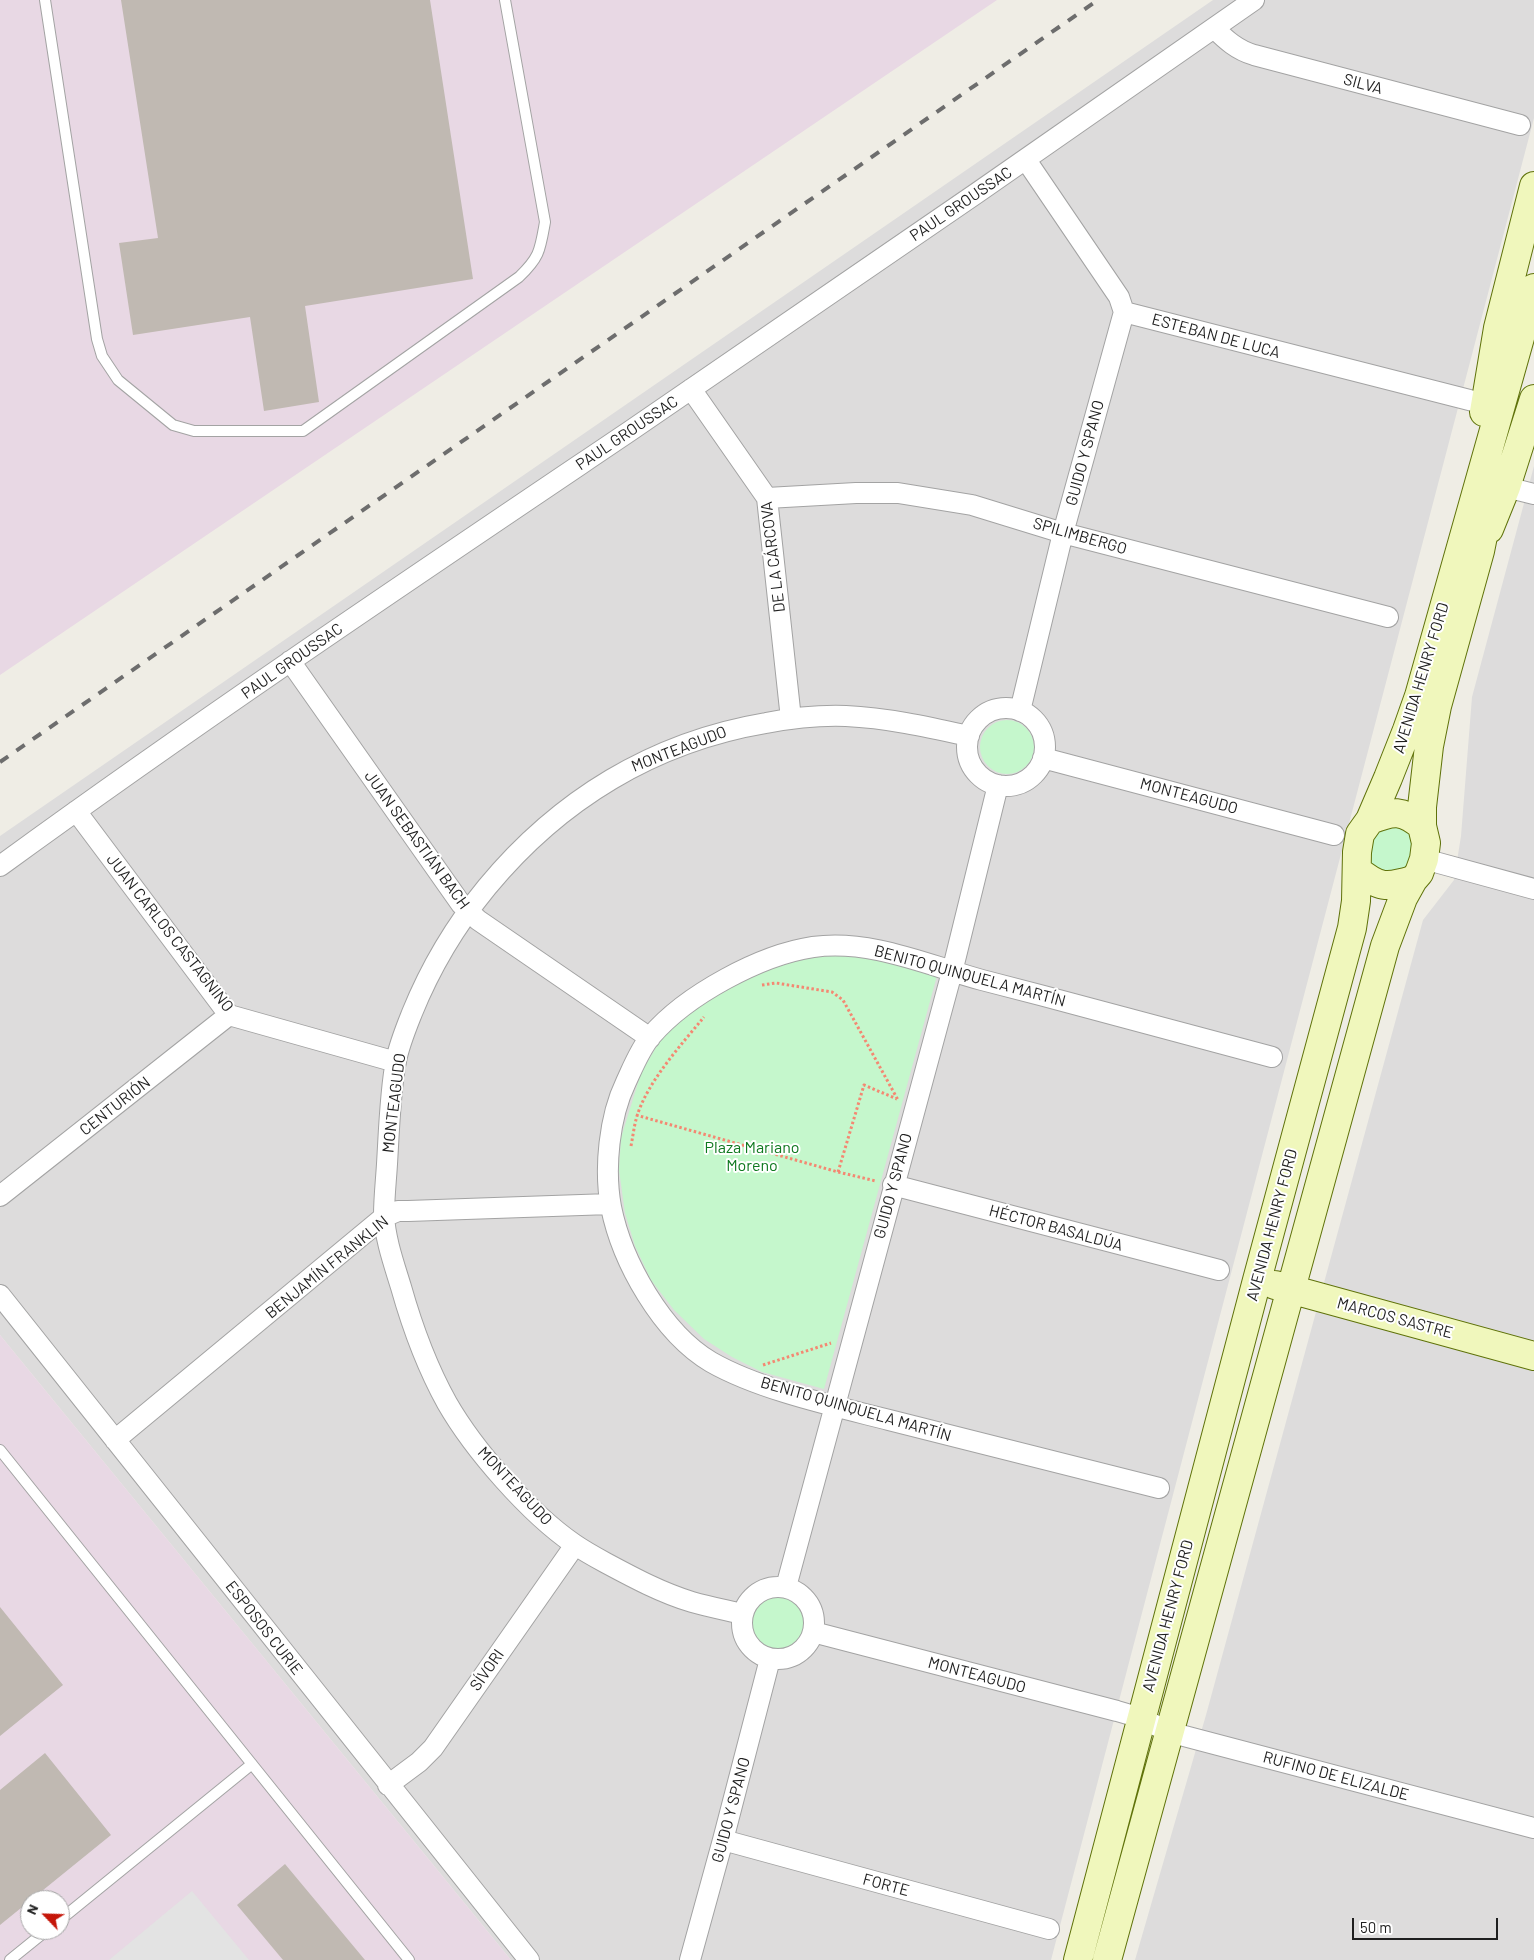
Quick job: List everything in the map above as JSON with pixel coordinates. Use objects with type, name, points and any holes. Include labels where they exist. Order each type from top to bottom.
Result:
[{"type":"main road","name":"AVENIDA HENRY FORD","points":[[1475,495],[1485,404],[1498,328],[1534,186]]},
{"type":"main road","name":"AVENIDA HENRY FORD","points":[[1078,1960],[1256,1280],[1352,928],[1360,834],[1370,820],[1408,730],[1419,696],[1534,288]]},
{"type":"main road","name":"AVENIDA HENRY FORD","points":[[1107,1960],[1385,946],[1397,912],[1418,869],[1426,843],[1422,826],[1422,807],[1429,746],[1437,706],[1480,551],[1516,357]]},
{"type":"main road","name":"AVENIDA HENRY FORD","points":[[1480,551],[1506,487],[1534,400]]},
{"type":"main road","points":[[1370,820],[1390,812],[1408,815],[1422,826]]},
{"type":"main road","points":[[1357,870],[1372,882],[1382,886],[1396,885],[1418,869]]},
{"type":"main road","name":"MARCOS SASTRE","points":[[1256,1280],[1534,1356]]},
{"type":"street","name":"PAUL GROUSSAC","points":[[0,866],[290,662],[1026,160],[1254,0]]},
{"type":"street","name":"SILVA","points":[[1214,28],[1227,41],[1242,51],[1254,55],[1520,125]]},
{"type":"street","points":[[1026,160],[1119,297],[1124,312]]},
{"type":"street","name":"ESTEBAN DE LUCA","points":[[1124,312],[1485,404]]},
{"type":"street","name":"GUIDO Y SPANO","points":[[1020,710],[1063,533],[1124,312]]},
{"type":"street","name":"DE LA CÁRCOVA","points":[[692,389],[767,498],[791,719]]},
{"type":"street","points":[[1506,487],[1534,494]]},
{"type":"street","name":"SPILIMBERGO","points":[[767,498],[856,493],[898,493],[972,505],[1063,533],[1388,617]]},
{"type":"street","name":"JUAN SEBASTIÁN BACH","points":[[290,662],[456,896],[468,910],[478,920],[650,1038]]},
{"type":"street","points":[[1008,708],[1020,710],[1032,717],[1040,727],[1045,740],[1045,753],[1041,765],[1033,775],[1023,782],[1011,786],[998,785],[986,780],[976,772],[970,761],[967,749],[969,736],[975,724],[984,715],[995,710],[1008,708]]},
{"type":"street","name":"MONTEAGUDO","points":[[743,1614],[695,1603],[667,1594],[575,1545],[542,1518],[518,1494],[482,1453],[448,1405],[436,1382],[406,1306],[384,1217],[396,1062],[405,1031],[430,972],[445,944],[468,910],[517,852],[540,830],[612,778],[656,755],[730,729],[791,719],[844,716],[881,718],[969,736]]},
{"type":"street","name":"MONTEAGUDO","points":[[1043,758],[1334,835]]},
{"type":"street","name":"GUIDO Y SPANO","points":[[786,1587],[894,1185],[906,1103],[952,972],[998,785]]},
{"type":"street","name":"JUAN CARLOS CASTAGNINO","points":[[76,811],[229,1015],[396,1062]]},
{"type":"street","points":[[1418,869],[1534,889]]},
{"type":"street","name":"BENITO QUINQUELA MARTÍN","points":[[1159,1488],[834,1406],[786,1392],[712,1362],[694,1350],[661,1315],[633,1267],[622,1242],[610,1204],[610,1140],[615,1109],[636,1061],[650,1038],[691,1002],[730,977],[762,962],[814,947],[858,947],[881,950],[952,972],[1272,1057]]},
{"type":"street","name":"CENTURIÓN","points":[[0,1196],[229,1015]]},
{"type":"street","name":"HÉCTOR BASALDÚA","points":[[894,1185],[1219,1270]]},
{"type":"street","name":"BENJAMÍN FRANKLIN","points":[[115,1440],[384,1217],[408,1211],[610,1204]]},
{"type":"street","name":"ESPOSOS CURIE","points":[[0,1295],[529,1960]]},
{"type":"street","name":"SÍVORI","points":[[388,1785],[420,1762],[433,1748],[575,1545]]},
{"type":"street","points":[[775,1586],[786,1587],[803,1596],[809,1604],[814,1622],[809,1642],[792,1657],[781,1660],[759,1654],[750,1647],[741,1625],[747,1603],[755,1595],[764,1589],[775,1586]]},
{"type":"street","name":"MONTEAGUDO","points":[[813,1632],[1141,1718]]},
{"type":"street","name":"GUIDO Y SPANO","points":[[690,1960],[770,1658]]},
{"type":"street","name":"RUFINO DE ELIZALDE","points":[[1141,1718],[1169,1732],[1534,1828]]},
{"type":"street","name":"FORTE","points":[[723,1840],[1049,1929]]},
{"type":"lane","points":[[45,0],[97,339],[102,356],[118,380],[173,425],[194,430],[303,431],[520,277],[534,263],[541,247],[545,222],[504,0]]},
{"type":"lane","points":[[0,1450],[409,1960]]},
{"type":"lane","points":[[70,1912],[252,1764]]},
{"type":"lane","points":[[10,1960],[35,1940]]},
{"type":"path","points":[[757,986],[776,983],[832,992],[843,1000],[906,1103]]},
{"type":"path","points":[[631,1148],[637,1115],[651,1087],[666,1064],[704,1017],[712,1012]]},
{"type":"path","points":[[838,1172],[864,1085],[906,1103]]},
{"type":"path","points":[[615,1109],[838,1172],[894,1185]]},
{"type":"path","points":[[737,1373],[853,1336]]},
{"type":"shaded area","points":[[0,0],[997,0],[0,675]]},
{"type":"shaded area","points":[[1213,0],[1534,0],[1534,118],[1051,1960],[511,1960],[0,1335],[0,836]]},
{"type":"shaded area","points":[[1534,466],[1534,1960],[1135,1960],[1206,1715],[1423,920],[1454,880],[1461,836],[1472,697]]},
{"type":"shaded area","points":[[0,1335],[511,1960],[0,1960]]},
{"type":"shaded area","points":[[192,1891],[249,1960],[109,1960]]},
{"type":"green space","points":[[1007,720],[1017,722],[1026,728],[1032,737],[1034,747],[1032,757],[1026,766],[1017,772],[1007,774],[997,772],[988,766],[982,757],[980,747],[982,737],[988,728],[997,722]]},
{"type":"green space","points":[[1391,823],[1413,834],[1416,859],[1397,875],[1379,870],[1369,860],[1370,836]]},
{"type":"green space","name":"Plaza Mariano Moreno","points":[[841,951],[938,972],[824,1389],[762,1372],[732,1357],[704,1339],[674,1310],[651,1280],[635,1246],[625,1213],[619,1170],[621,1138],[641,1073],[661,1039],[688,1010],[754,970]]},
{"type":"green space","points":[[779,1596],[789,1598],[798,1604],[804,1613],[806,1623],[804,1633],[798,1642],[789,1648],[779,1650],[769,1648],[760,1642],[754,1633],[752,1623],[754,1613],[760,1604],[769,1598]]},
{"type":"building","points":[[121,0],[430,0],[473,279],[305,306],[319,402],[264,411],[250,317],[133,335],[119,243],[158,238]]},
{"type":"building","points":[[0,1607],[63,1685],[0,1736]]},
{"type":"building","points":[[45,1753],[111,1835],[43,1890],[20,1890],[20,1909],[0,1925],[0,1790]]},
{"type":"building","points":[[285,1864],[365,1960],[283,1960],[237,1905]]},
{"type":"railway","points":[[0,762],[1098,0]]}]
